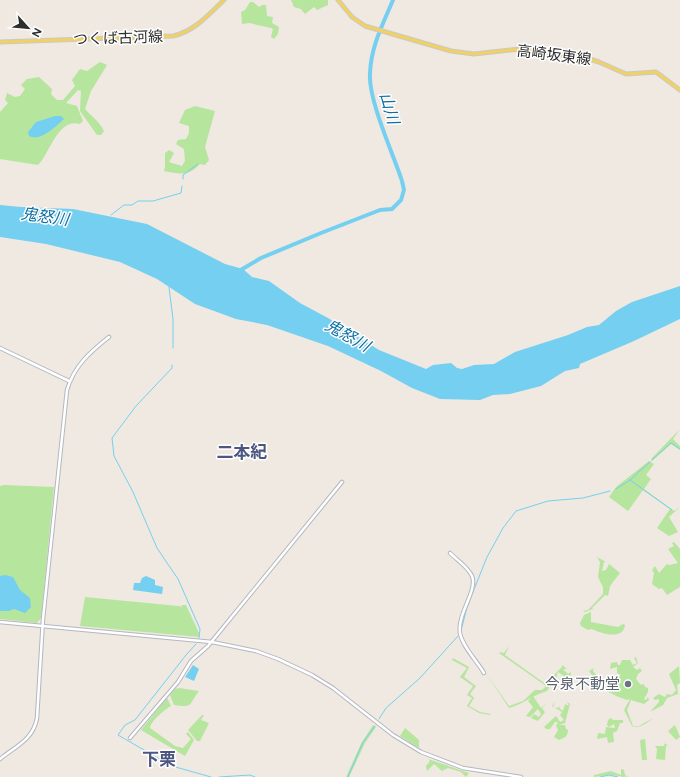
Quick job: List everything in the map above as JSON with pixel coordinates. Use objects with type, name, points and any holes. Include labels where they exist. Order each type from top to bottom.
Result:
[{"type":"main road","name":"つくば古河線","points":[[0,42],[173,36],[189,30],[198,24],[224,0]]},
{"type":"main road","name":"高崎坂東線","points":[[338,0],[356,20],[376,30],[466,54],[520,49],[588,58],[626,74],[656,72],[680,90]]},
{"type":"street","points":[[0,759],[23,743],[33,732],[36,724],[42,627],[64,409],[69,381],[76,368],[85,357],[109,337]]},
{"type":"street","points":[[0,348],[69,381]]},
{"type":"street","points":[[130,738],[178,682],[191,661],[212,642],[342,482]]},
{"type":"street","points":[[450,554],[468,571],[473,578],[473,587],[462,614],[460,632],[463,641],[484,672]]},
{"type":"street","points":[[0,622],[212,642],[256,651],[278,659],[312,675],[333,688],[393,735],[428,755],[463,768],[521,777]]},
{"type":"green space","points":[[291,0],[328,0],[328,5],[317,10],[314,7],[305,14],[301,9],[294,7]]},
{"type":"green space","points":[[250,2],[253,2],[259,7],[266,5],[267,16],[273,17],[272,23],[279,27],[278,34],[274,39],[271,37],[273,29],[271,28],[249,23],[242,24],[241,12],[245,10]]},
{"type":"green space","points":[[100,62],[107,65],[91,91],[85,109],[98,122],[104,131],[101,135],[97,135],[80,111],[81,91],[78,90],[66,103],[77,106],[83,121],[80,124],[72,123],[60,131],[38,165],[0,159],[0,112],[8,103],[5,100],[7,93],[15,97],[20,96],[25,89],[21,85],[27,79],[39,77],[52,89],[51,94],[57,100],[63,100],[75,86],[72,80],[80,69],[87,71]]},
{"type":"green space","points":[[195,106],[215,111],[205,147],[209,160],[205,165],[200,164],[192,171],[184,174],[164,171],[165,153],[169,150],[174,153],[169,162],[182,166],[185,161],[184,149],[176,144],[178,140],[186,139],[189,133],[189,126],[179,123],[185,110]]},
{"type":"green space","points":[[680,429],[673,439],[680,446],[680,450],[671,444],[652,461],[651,459]]},
{"type":"green space","points":[[649,461],[654,464],[646,475],[651,479],[644,489],[674,511],[680,507],[669,517],[678,532],[669,536],[657,528],[670,509],[643,490],[628,511],[609,497],[616,487]]},
{"type":"green space","points":[[0,486],[54,487],[41,618],[37,623],[0,619]]},
{"type":"green space","points":[[674,542],[680,549],[680,587],[667,595],[662,588],[659,589],[652,584],[654,573],[652,570],[655,566],[659,573],[667,564],[678,563],[668,549],[674,546],[672,543]]},
{"type":"green space","points":[[597,557],[606,562],[604,562],[602,571],[606,570],[609,564],[620,573],[610,586],[608,596],[605,595],[592,608],[593,609],[585,612],[583,611],[588,610],[603,594],[603,587],[598,577],[600,562]]},
{"type":"green space","points":[[85,597],[181,606],[181,609],[182,605],[186,605],[199,633],[199,637],[80,626]]},
{"type":"green space","points":[[591,612],[591,622],[618,627],[623,624],[625,625],[623,630],[620,633],[611,634],[591,629],[588,630],[581,626],[580,623],[584,615]]},
{"type":"green space","points":[[509,646],[505,655],[547,685],[562,665],[567,669],[563,669],[568,674],[571,672],[571,675],[563,677],[564,676],[558,672],[557,679],[552,682],[547,691],[509,708],[486,673],[509,706],[523,701],[535,690],[542,690],[546,686],[499,653],[504,653]]},
{"type":"green space","points":[[636,657],[638,663],[633,667],[637,670],[640,668],[642,671],[638,674],[636,679],[641,685],[644,684],[645,687],[648,688],[648,692],[644,699],[646,700],[648,697],[649,700],[644,704],[631,700],[627,710],[633,726],[639,726],[653,718],[638,727],[632,726],[624,710],[630,699],[627,700],[621,698],[605,690],[589,671],[594,668],[593,671],[606,687],[614,682],[615,676],[621,675],[617,673],[617,667],[610,669],[611,663],[617,662],[618,665],[620,665],[622,660],[630,660],[633,665],[637,663],[634,658]]},
{"type":"green space","points":[[453,658],[469,667],[464,677],[476,686],[470,694],[474,698],[469,706],[480,712],[491,714],[490,715],[479,713],[467,706],[472,698],[467,695],[473,686],[460,677],[467,668],[452,660]]},
{"type":"green space","points":[[679,666],[680,683],[677,685],[678,694],[667,698],[663,705],[650,712],[659,702],[659,699],[655,700],[653,698],[659,694],[665,697],[667,694],[672,695],[676,690],[669,674]]},
{"type":"green space","points":[[179,688],[199,691],[188,706],[174,705],[170,695],[175,689]]},
{"type":"green space","points":[[533,696],[541,708],[547,703],[542,708],[545,712],[538,721],[531,718],[534,714],[539,717],[541,714],[538,709],[530,717],[526,716],[533,707],[528,701]]},
{"type":"green space","points":[[167,698],[171,706],[155,719],[150,728],[175,746],[183,748],[191,739],[186,734],[188,732],[194,740],[185,756],[141,730]]},
{"type":"green space","points":[[567,702],[570,704],[565,723],[559,725],[565,725],[566,729],[568,730],[567,734],[564,738],[559,740],[554,737],[558,730],[556,726],[558,722],[555,722],[550,729],[546,729],[544,727],[556,716],[560,722],[564,720],[560,715],[562,712],[554,707],[557,708],[560,706],[559,708],[563,711],[565,704],[569,706]]},
{"type":"green space","points":[[202,715],[204,715],[201,720],[209,723],[200,741],[197,741],[188,730]]},
{"type":"green space","points":[[611,718],[613,720],[623,720],[623,723],[620,723],[617,731],[613,733],[614,742],[608,743],[607,737],[597,739],[598,733],[605,734],[606,727],[615,728],[614,724],[609,727],[607,725],[608,720]]},
{"type":"green space","points":[[373,725],[376,727],[365,743],[349,777],[346,777],[361,744]]},
{"type":"green space","points":[[675,725],[680,737],[676,740],[668,731]]},
{"type":"green space","points":[[405,728],[419,740],[419,748],[400,736]]},
{"type":"green space","points":[[645,739],[647,760],[642,760],[640,740]]},
{"type":"green space","points":[[665,742],[665,744],[668,745],[666,746],[665,760],[656,759],[657,749],[655,746],[664,746]]},
{"type":"green space","points":[[428,759],[469,773],[466,777],[461,772],[448,768],[442,771],[434,764],[427,771],[426,766],[430,761]]},
{"type":"green space","points":[[621,769],[624,770],[625,775],[628,777],[610,775],[594,777],[594,775],[611,771],[621,775]]},
{"type":"water","points":[[55,116],[61,116],[64,119],[53,129],[43,135],[38,137],[29,136],[28,132],[36,122]]},
{"type":"water","name":"鬼怒川","points":[[0,205],[73,209],[147,224],[225,264],[243,269],[252,277],[269,281],[300,303],[328,318],[379,350],[426,369],[433,365],[451,363],[457,368],[462,369],[474,365],[494,364],[515,352],[568,335],[587,327],[599,325],[616,311],[632,302],[680,286],[680,319],[580,364],[579,368],[565,371],[541,386],[510,394],[493,395],[480,400],[440,399],[412,388],[381,371],[328,346],[267,325],[236,319],[195,304],[157,279],[120,262],[46,244],[0,237]]},
{"type":"water","points":[[5,575],[13,577],[20,590],[30,598],[31,607],[25,613],[14,609],[9,611],[0,611],[0,576]]},
{"type":"water","points":[[146,576],[155,580],[155,585],[163,587],[162,594],[133,590],[134,583],[140,583],[142,578]]},
{"type":"water","points":[[193,665],[199,669],[194,681],[185,677]]},
{"type":"waterway","name":"山川","points":[[239,271],[261,258],[321,233],[380,210],[392,209],[401,200],[404,190],[402,181],[377,112],[370,84],[371,63],[375,44],[393,0]]},
{"type":"waterway","name":"山川","points":[[183,179],[183,175],[198,164]]},
{"type":"waterway","name":"山川","points":[[111,215],[124,205],[132,205],[138,201],[153,201],[181,193],[182,186]]},
{"type":"waterway","points":[[169,287],[173,319],[173,348]]},
{"type":"waterway","points":[[172,365],[172,368],[136,406],[112,438],[114,456],[133,492],[157,548],[178,579],[200,629],[199,638]]},
{"type":"waterway","points":[[652,460],[671,443],[680,449]]},
{"type":"waterway","points":[[616,489],[630,480],[650,462]]},
{"type":"waterway","points":[[630,480],[672,510]]},
{"type":"waterway","points":[[462,627],[467,607],[487,557],[503,528],[516,511],[548,501],[583,498],[610,491]]},
{"type":"waterway","points":[[379,719],[386,708],[420,678],[458,636]]},
{"type":"waterway","points":[[196,644],[135,720],[125,725],[118,735],[172,766],[211,777]]},
{"type":"waterway","points":[[348,777],[363,742],[375,726]]},
{"type":"waterway","points":[[219,777],[250,775],[255,777]]},
{"type":"waterway","points":[[600,777],[609,775],[618,777]]},
{"type":"place","name":"今泉不動堂","points":[[628,684]]},
{"type":"district","name":"二本紀","points":[[242,452]]},
{"type":"district","name":"下栗","points":[[159,759]]}]
